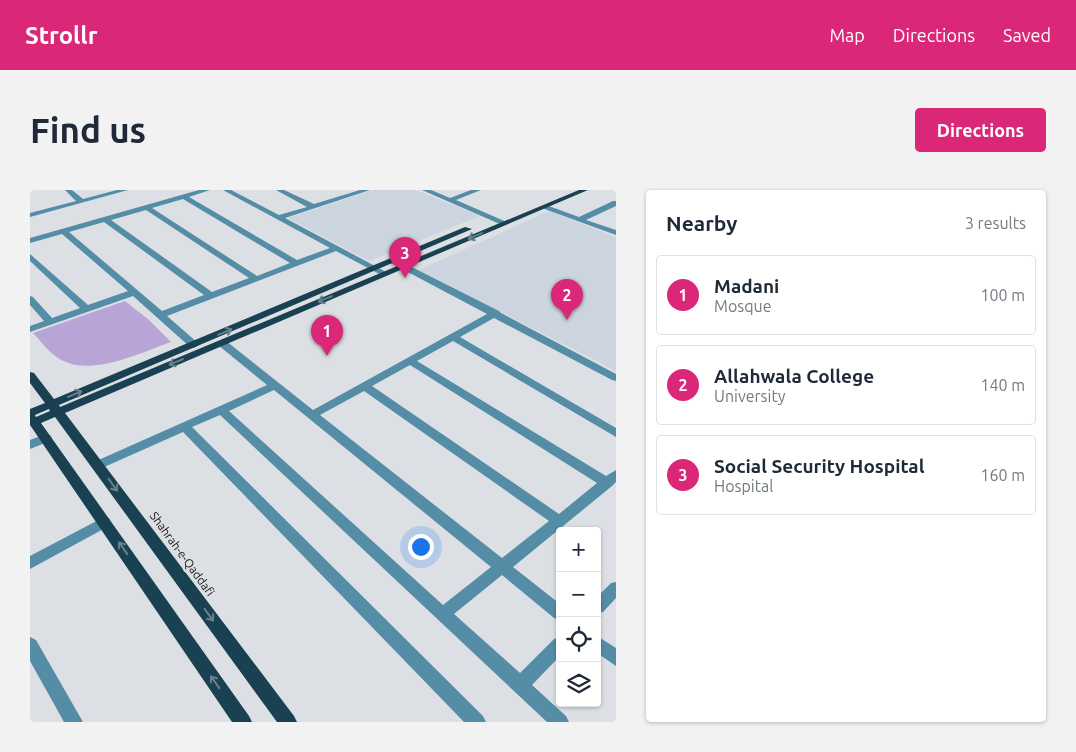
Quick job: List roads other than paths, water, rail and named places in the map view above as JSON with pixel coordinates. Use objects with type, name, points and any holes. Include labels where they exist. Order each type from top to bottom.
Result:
[{"type":"main road","points":[[53,408],[392,260],[564,190]]},
{"type":"main road","points":[[243,722],[31,417],[222,343],[584,190]]},
{"type":"main road","name":"Shahrah-e-Qaddafi","points":[[30,375],[288,722]]},
{"type":"street","points":[[68,190],[82,201]]},
{"type":"street","points":[[30,215],[37,210],[82,201],[122,190]]},
{"type":"street","points":[[30,241],[207,190]]},
{"type":"street","points":[[226,190],[386,274]]},
{"type":"street","points":[[280,190],[312,207]]},
{"type":"street","points":[[335,190],[347,196]]},
{"type":"street","points":[[278,218],[366,190]]},
{"type":"street","points":[[425,190],[504,223]]},
{"type":"street","points":[[450,200],[477,190]]},
{"type":"street","points":[[184,197],[296,264]]},
{"type":"street","points":[[580,220],[616,203]]},
{"type":"street","points":[[146,208],[256,279]]},
{"type":"street","points":[[543,208],[616,233]]},
{"type":"street","points":[[104,220],[211,296]]},
{"type":"street","points":[[63,231],[162,315],[194,345]]},
{"type":"street","points":[[162,315],[337,248]]},
{"type":"street","points":[[30,256],[87,308]]},
{"type":"street","points":[[392,260],[616,378]]},
{"type":"street","points":[[30,329],[134,292]]},
{"type":"street","points":[[30,299],[50,322]]},
{"type":"street","points":[[312,415],[496,314]]},
{"type":"street","points":[[453,337],[616,433]]},
{"type":"street","points":[[222,343],[556,610]]},
{"type":"street","points":[[410,361],[611,479],[442,614]]},
{"type":"street","points":[[98,466],[275,385]]},
{"type":"street","points":[[364,386],[560,521]]},
{"type":"street","points":[[221,410],[560,722]]},
{"type":"street","points":[[184,426],[477,722]]},
{"type":"street","points":[[30,445],[46,438]]},
{"type":"street","points":[[30,563],[104,522]]},
{"type":"street","points":[[601,603],[616,588]]},
{"type":"street","points":[[30,645],[74,722]]},
{"type":"street","points":[[601,646],[616,658]]},
{"type":"street","points":[[520,685],[556,648]]},
{"type":"place","name":"Social Security Hospital","points":[[405,278]]},
{"type":"place","name":"Allahwala College","points":[[567,320]]},
{"type":"place","name":"Madani","points":[[327,356]]}]
